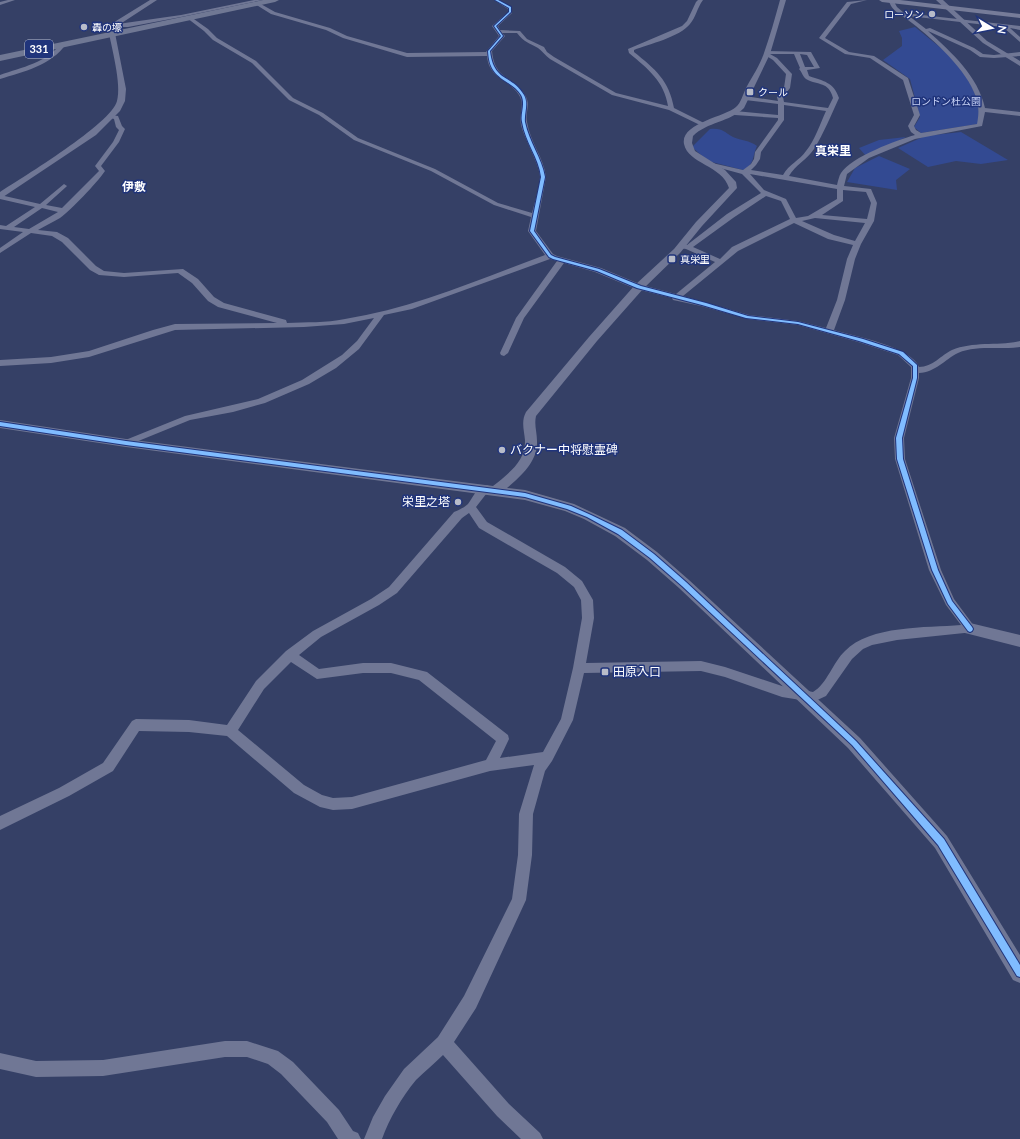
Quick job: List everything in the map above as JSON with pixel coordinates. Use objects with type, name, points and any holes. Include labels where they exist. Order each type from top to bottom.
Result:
[{"type":"highway","name":"331","points":[[0,58],[63,44],[113,30],[189,18],[259,2],[275,0]]},
{"type":"main road","points":[[882,0],[1020,16]]},
{"type":"street","points":[[0,4],[13,0]]},
{"type":"street","points":[[113,30],[154,0]]},
{"type":"street","points":[[496,0],[510,8],[510,12],[497,22],[495,26],[502,36],[493,46],[489,54],[490,60],[496,73],[523,95],[526,102],[523,122],[542,170],[543,177],[532,231],[550,256],[598,270],[639,287],[676,298],[704,304],[748,317],[798,323],[829,331],[894,350],[911,361],[915,370],[899,438],[900,459],[936,570],[950,602],[970,629]]},
{"type":"street","points":[[671,108],[670,100],[658,74],[631,52],[631,49],[685,27],[691,17],[693,9],[701,0]]},
{"type":"street","points":[[685,246],[699,224],[732,188],[732,184],[729,179],[712,165],[692,152],[688,147],[687,142],[689,136],[702,124],[734,113],[740,108],[767,53],[783,0]]},
{"type":"street","points":[[865,0],[849,3],[822,38],[847,53],[872,57],[906,79],[917,116],[911,126],[913,131],[920,135]]},
{"type":"street","points":[[940,0],[984,42],[1020,64]]},
{"type":"street","points":[[814,216],[841,200],[839,193],[840,187],[845,173],[852,165],[920,135],[980,125],[982,110],[980,99],[960,64],[950,53],[920,27],[895,9],[891,1]]},
{"type":"street","points":[[113,30],[128,25],[259,2],[273,13],[328,29],[345,37],[406,55],[489,54]]},
{"type":"street","points":[[902,14],[1020,28]]},
{"type":"street","points":[[189,18],[206,30],[215,39],[254,62],[291,98],[321,114],[356,139],[433,170],[496,204],[534,216]]},
{"type":"street","points":[[1004,26],[1019,38]]},
{"type":"street","points":[[920,27],[972,49],[983,57],[1020,54]]},
{"type":"street","points":[[0,196],[93,133],[116,111],[122,95],[113,30]]},
{"type":"street","points":[[498,32],[518,32],[525,40],[542,48],[545,53],[552,58],[614,94],[671,108],[702,124]]},
{"type":"street","points":[[0,77],[45,59],[56,53],[63,44]]},
{"type":"street","points":[[786,178],[790,168],[803,159],[812,149],[829,110],[835,102],[834,90],[831,86],[807,77],[802,69],[796,52]]},
{"type":"street","points":[[767,53],[809,53],[817,68],[802,69]]},
{"type":"street","points":[[744,172],[757,160],[758,152],[769,139],[782,117],[780,103],[782,100],[780,96],[787,88],[789,74],[775,58],[767,53]]},
{"type":"street","points":[[745,98],[829,110]]},
{"type":"street","points":[[982,110],[1020,114]]},
{"type":"street","points":[[734,113],[782,117]]},
{"type":"street","points":[[0,251],[30,231],[58,216],[95,180],[102,171],[98,166],[116,142],[122,129],[119,127],[116,117],[111,117]]},
{"type":"street","points":[[712,165],[744,172],[756,172],[840,187],[869,190],[874,203],[870,221],[857,244],[851,259],[841,300],[829,331]]},
{"type":"street","points":[[744,172],[762,191],[784,200],[794,220],[831,237],[857,244]]},
{"type":"street","points":[[3,228],[41,206],[64,186]]},
{"type":"street","points":[[230,731],[260,685],[290,655],[317,634],[375,602],[393,590],[458,515],[471,507],[478,496],[491,490],[519,470],[527,459],[531,444],[528,420],[530,415],[592,339],[639,287],[685,246],[766,193]]},
{"type":"street","points":[[0,196],[64,211]]},
{"type":"street","points":[[676,298],[721,262],[734,249],[794,220],[814,216],[870,221]]},
{"type":"street","points":[[3,228],[54,234],[65,240],[93,268],[102,273],[124,275],[180,271],[195,280],[211,299],[221,305],[295,325]]},
{"type":"street","points":[[685,246],[721,262]]},
{"type":"street","points":[[0,364],[49,360],[99,351],[157,330],[175,327],[333,324],[380,315],[409,307],[550,256]]},
{"type":"street","points":[[504,353],[520,318],[562,260]]},
{"type":"street","points":[[126,443],[178,422],[247,406],[283,393],[318,374],[348,353],[365,338],[380,315]]},
{"type":"street","points":[[915,370],[924,370],[944,360],[958,350],[967,348],[1010,347],[1020,344]]},
{"type":"street","points":[[0,424],[126,443],[525,495],[569,507],[620,532],[652,556],[684,584],[854,743],[941,842],[1020,973]]},
{"type":"street","points":[[373,1139],[379,1123],[391,1102],[410,1075],[444,1043],[470,1002],[519,900],[525,855],[526,814],[539,768],[548,757],[567,720],[579,668],[588,618],[587,600],[578,584],[561,570],[483,525],[478,520],[471,507]]},
{"type":"street","points":[[579,668],[701,666],[714,668],[785,693],[814,697],[822,692],[850,653],[858,646],[868,642],[892,636],[970,629],[1020,641]]},
{"type":"street","points":[[290,655],[317,674],[363,668],[391,668],[422,676],[503,739],[490,765]]},
{"type":"street","points":[[0,823],[64,792],[108,766],[136,726],[189,726],[230,731],[299,789],[320,801],[333,804],[352,803],[490,765],[548,757]]},
{"type":"street","points":[[444,1043],[504,1110],[534,1139]]},
{"type":"street","points":[[0,1061],[36,1068],[103,1068],[226,1049],[247,1049],[272,1057],[287,1068],[333,1116],[347,1137],[352,1139]]},
{"type":"green space","name":"ロンドン杜公園","points":[[915,27],[947,53],[962,70],[972,87],[980,106],[978,124],[921,133],[914,127],[920,117],[910,79],[883,60],[902,46],[902,38],[899,31]]},
{"type":"green space","points":[[710,129],[721,130],[733,137],[757,146],[750,166],[743,170],[708,161],[692,147]]},
{"type":"green space","points":[[961,132],[1008,160],[981,164],[956,161],[928,167],[898,148],[925,136]]},
{"type":"green space","points":[[906,137],[866,156],[859,148],[879,140]]},
{"type":"green space","points":[[879,156],[910,169],[896,180],[897,190],[847,182],[855,168]]},
{"type":"cycle path","points":[[496,0],[510,8],[510,12],[495,26],[502,36],[489,51],[490,61],[497,74],[519,90],[524,99],[525,106],[523,121],[542,170],[543,177],[532,231],[550,256],[598,270],[639,287],[748,317],[798,323],[861,340],[901,353],[915,366],[915,378],[899,438],[900,459],[935,570],[950,602],[970,629]]},
{"type":"cycle path","points":[[0,424],[126,443],[525,495],[569,507],[620,532],[652,556],[684,584],[854,743],[941,842],[1020,973]]},
{"type":"place","name":"ローソン","points":[[932,14]]},
{"type":"place","name":"轟の壕","points":[[84,27]]},
{"type":"place","name":"クール","points":[[750,92]]},
{"type":"place","name":"真栄里","points":[[672,259]]},
{"type":"place","name":"バクナー中将慰霊碑","points":[[502,450]]},
{"type":"place","name":"栄里之塔","points":[[458,502]]},
{"type":"place","name":"田原入口","points":[[605,672]]},
{"type":"district","name":"真栄里","points":[[833,151]]},
{"type":"district","name":"伊敷","points":[[134,187]]}]
